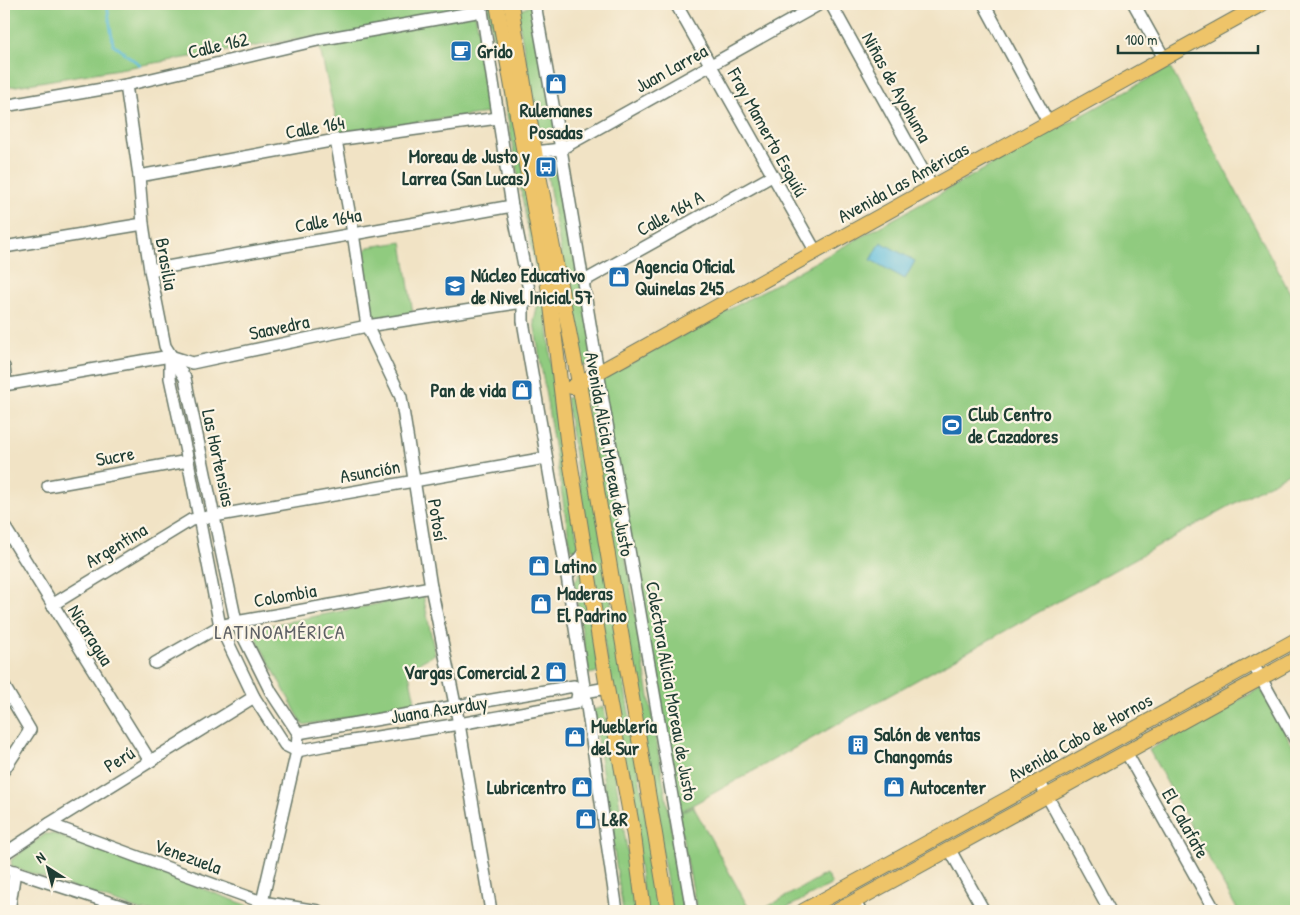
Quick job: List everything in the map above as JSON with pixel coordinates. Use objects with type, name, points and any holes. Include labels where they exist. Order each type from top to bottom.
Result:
[{"type":"main road","name":"Avenida Alicia Moreau de Justo","points":[[497,4],[556,295],[579,383],[668,911]]},
{"type":"main road","name":"Avenida Alicia Moreau de Justo","points":[[511,4],[556,295],[562,393],[568,448],[607,688],[634,836],[644,911]]},
{"type":"main road","name":"Avenida Las Américas","points":[[562,393],[1262,4]]},
{"type":"main road","name":"Avenida Cabo de Hornos","points":[[802,911],[1296,640]]},
{"type":"main road","name":"Avenida Cabo de Hornos","points":[[837,911],[857,906],[950,850],[1296,659]]},
{"type":"street","name":"Colectora Alicia Moreau de Justo","points":[[534,4],[584,281],[598,372],[692,911]]},
{"type":"street","name":"Fray Mamerto Esquiú","points":[[676,4],[816,252]]},
{"type":"street","name":"Juan Larrea","points":[[535,152],[561,149],[820,4]]},
{"type":"street","name":"Niñas de Ayohuma","points":[[831,4],[932,187]]},
{"type":"street","points":[[984,4],[1048,122]]},
{"type":"street","points":[[1134,4],[1164,58]]},
{"type":"street","points":[[481,7],[512,206],[529,290],[523,302],[523,320],[567,576],[581,693],[617,911]]},
{"type":"street","name":"Calle 162","points":[[4,106],[126,84],[318,40],[481,7]]},
{"type":"street","name":"Brasilia","points":[[126,84],[140,176],[143,224],[150,270],[165,346],[170,356]]},
{"type":"street","name":"Calle 164","points":[[140,176],[336,140],[498,118]]},
{"type":"street","name":"Potosí","points":[[336,140],[367,326],[401,397],[431,587],[459,724],[491,911]]},
{"type":"street","name":"Calle 164 A","points":[[584,281],[772,176]]},
{"type":"street","name":"Calle 164a","points":[[150,270],[512,206]]},
{"type":"street","points":[[4,247],[143,224]]},
{"type":"street","name":"Saavedra","points":[[5,384],[170,356],[192,363],[367,326],[523,302],[556,295]]},
{"type":"street","name":"Las Hortensias","points":[[170,356],[170,378],[220,626],[254,697]]},
{"type":"street","name":"Las Hortensias","points":[[170,356],[185,378],[236,622],[271,692],[298,733]]},
{"type":"street","points":[[4,367],[5,384]]},
{"type":"street","name":"Asunción","points":[[199,518],[546,458]]},
{"type":"street","name":"Sucre","points":[[48,486],[188,461]]},
{"type":"street","name":"Argentina","points":[[52,605],[191,520],[199,518]]},
{"type":"street","name":"Nicaragua","points":[[4,526],[150,761]]},
{"type":"street","points":[[567,576],[585,550]]},
{"type":"street","name":"Colombia","points":[[154,663],[220,626],[431,587]]},
{"type":"street","points":[[1253,664],[1296,740]]},
{"type":"street","points":[[4,686],[30,730],[4,770]]},
{"type":"street","name":"Juana Azurduy","points":[[298,733],[574,686],[581,693]]},
{"type":"street","name":"Juana Azurduy","points":[[581,693],[607,688]]},
{"type":"street","name":"Juana Azurduy","points":[[297,751],[576,703],[581,693]]},
{"type":"street","points":[[254,697],[285,745],[297,751]]},
{"type":"street","name":"Perú","points":[[4,854],[254,697]]},
{"type":"street","points":[[262,902],[297,751],[298,733]]},
{"type":"street","name":"El Calafate","points":[[1126,752],[1215,911]]},
{"type":"street","points":[[1039,781],[1110,911]]},
{"type":"street","name":"Venezuela","points":[[49,824],[262,902],[318,911]]},
{"type":"street","points":[[950,850],[984,911]]},
{"type":"street","points":[[9,911],[9,869],[136,911]]},
{"type":"green space","points":[[4,4],[473,4],[496,112],[339,132],[317,36],[4,88]]},
{"type":"green space","points":[[487,4],[493,4],[543,277],[537,279]]},
{"type":"green space","points":[[533,4],[558,131],[540,136],[517,12]]},
{"type":"green space","name":"Club Centro de Cazadores","points":[[1170,67],[1296,304],[1296,469],[676,814],[599,381]]},
{"type":"green space","points":[[561,155],[598,362],[581,366],[545,162]]},
{"type":"green space","points":[[402,242],[413,314],[377,319],[370,314],[361,256],[368,247]]},
{"type":"green space","points":[[546,302],[555,409],[579,549],[571,550],[534,322],[537,307]]},
{"type":"green space","points":[[596,381],[685,911],[672,911],[583,387]]},
{"type":"green space","points":[[578,396],[661,911],[646,911],[566,398]]},
{"type":"green space","points":[[583,568],[599,672],[589,674],[574,583]]},
{"type":"green space","points":[[423,595],[435,654],[408,669],[416,706],[303,725],[251,629]]},
{"type":"green space","points":[[1261,688],[1296,752],[1296,911],[1238,911],[1149,750]]},
{"type":"green space","points":[[604,707],[637,911],[623,911],[593,710]]},
{"type":"green space","points":[[693,806],[747,905],[760,911],[697,911],[678,814]]},
{"type":"green space","points":[[45,834],[54,834],[263,911],[142,911],[12,867],[11,860]]},
{"type":"green space","points":[[826,874],[832,884],[781,911],[760,911]]},
{"type":"water","points":[[881,242],[915,261],[905,279],[871,260]]},
{"type":"waterway","points":[[107,4],[113,44],[140,65]]},
{"type":"place","name":"Grido","points":[[461,51]]},
{"type":"place","name":"Rulemanes Posadas","points":[[556,84]]},
{"type":"place","name":"Moreau de Justo y Larrea (San Lucas)","points":[[546,167]]},
{"type":"place","name":"Agencia Oficial Quinelas 245","points":[[619,277]]},
{"type":"place","name":"Núcleo Educativo de Nivel Inicial 57","points":[[455,286]]},
{"type":"place","name":"Pan de vida","points":[[522,390]]},
{"type":"place","name":"Club Centro de Cazadores","points":[[952,425]]},
{"type":"place","name":"Latino","points":[[539,566]]},
{"type":"place","name":"Maderas El Padrino","points":[[541,604]]},
{"type":"place","name":"Vargas Comercial 2","points":[[556,672]]},
{"type":"place","name":"Mueblería del Sur","points":[[575,737]]},
{"type":"place","name":"Salón de ventas Changomás","points":[[858,745]]},
{"type":"place","name":"Lubricentro","points":[[582,787]]},
{"type":"place","name":"Autocenter","points":[[894,787]]},
{"type":"place","name":"L&R","points":[[586,819]]},
{"type":"district","name":"LATINOAMÉRICA","points":[[280,632]]}]
